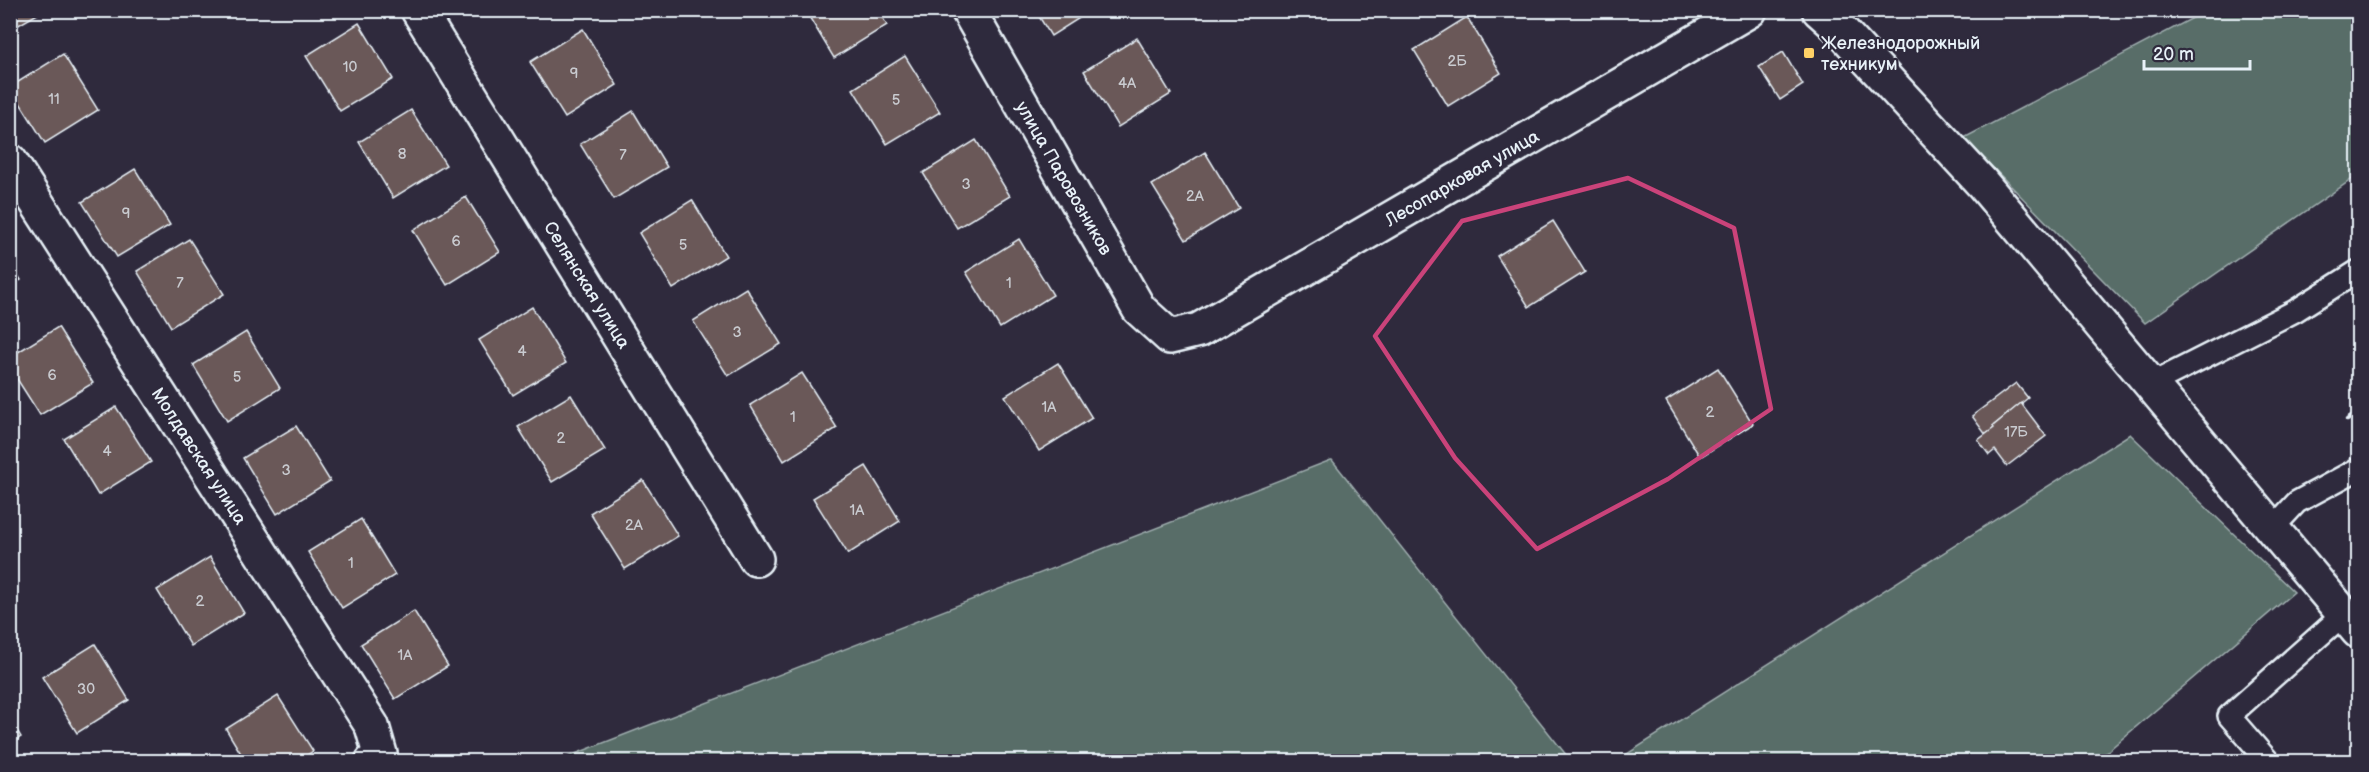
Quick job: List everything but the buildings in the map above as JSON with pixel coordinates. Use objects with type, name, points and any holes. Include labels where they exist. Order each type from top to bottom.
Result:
[{"type":"street","name":"Селянская улица","points":[[418,10],[756,559]]},
{"type":"street","name":"улица Паровозников","points":[[968,10],[1139,309],[1170,337]]},
{"type":"street","name":"Лесопарковая улица","points":[[1170,337],[1199,330],[1750,10]]},
{"type":"street","points":[[1819,10],[1982,183],[2153,383],[2351,623]]},
{"type":"street","name":"Молдавская улица","points":[[10,161],[372,726],[376,758]]},
{"type":"lane","points":[[2153,383],[2295,311],[2358,271]]},
{"type":"lane","points":[[2273,528],[2297,502],[2358,469]]},
{"type":"lane","points":[[2269,762],[2229,716],[2351,623]]},
{"type":"highlighted area","points":[[1628,178],[1734,228],[1771,409],[1668,479],[1537,549],[1455,458],[1375,336],[1462,221]]},
{"type":"green space","points":[[2206,11],[2358,11],[2358,175],[2145,323],[1964,138]]},
{"type":"green space","points":[[2130,434],[2294,592],[2096,761],[1616,761]]},
{"type":"green space","points":[[1331,460],[1571,761],[557,761]]},
{"type":"railway","points":[[2347,420],[2358,413]]},
{"type":"place","name":"Железнодорожный техникум","points":[[1809,53]]}]
